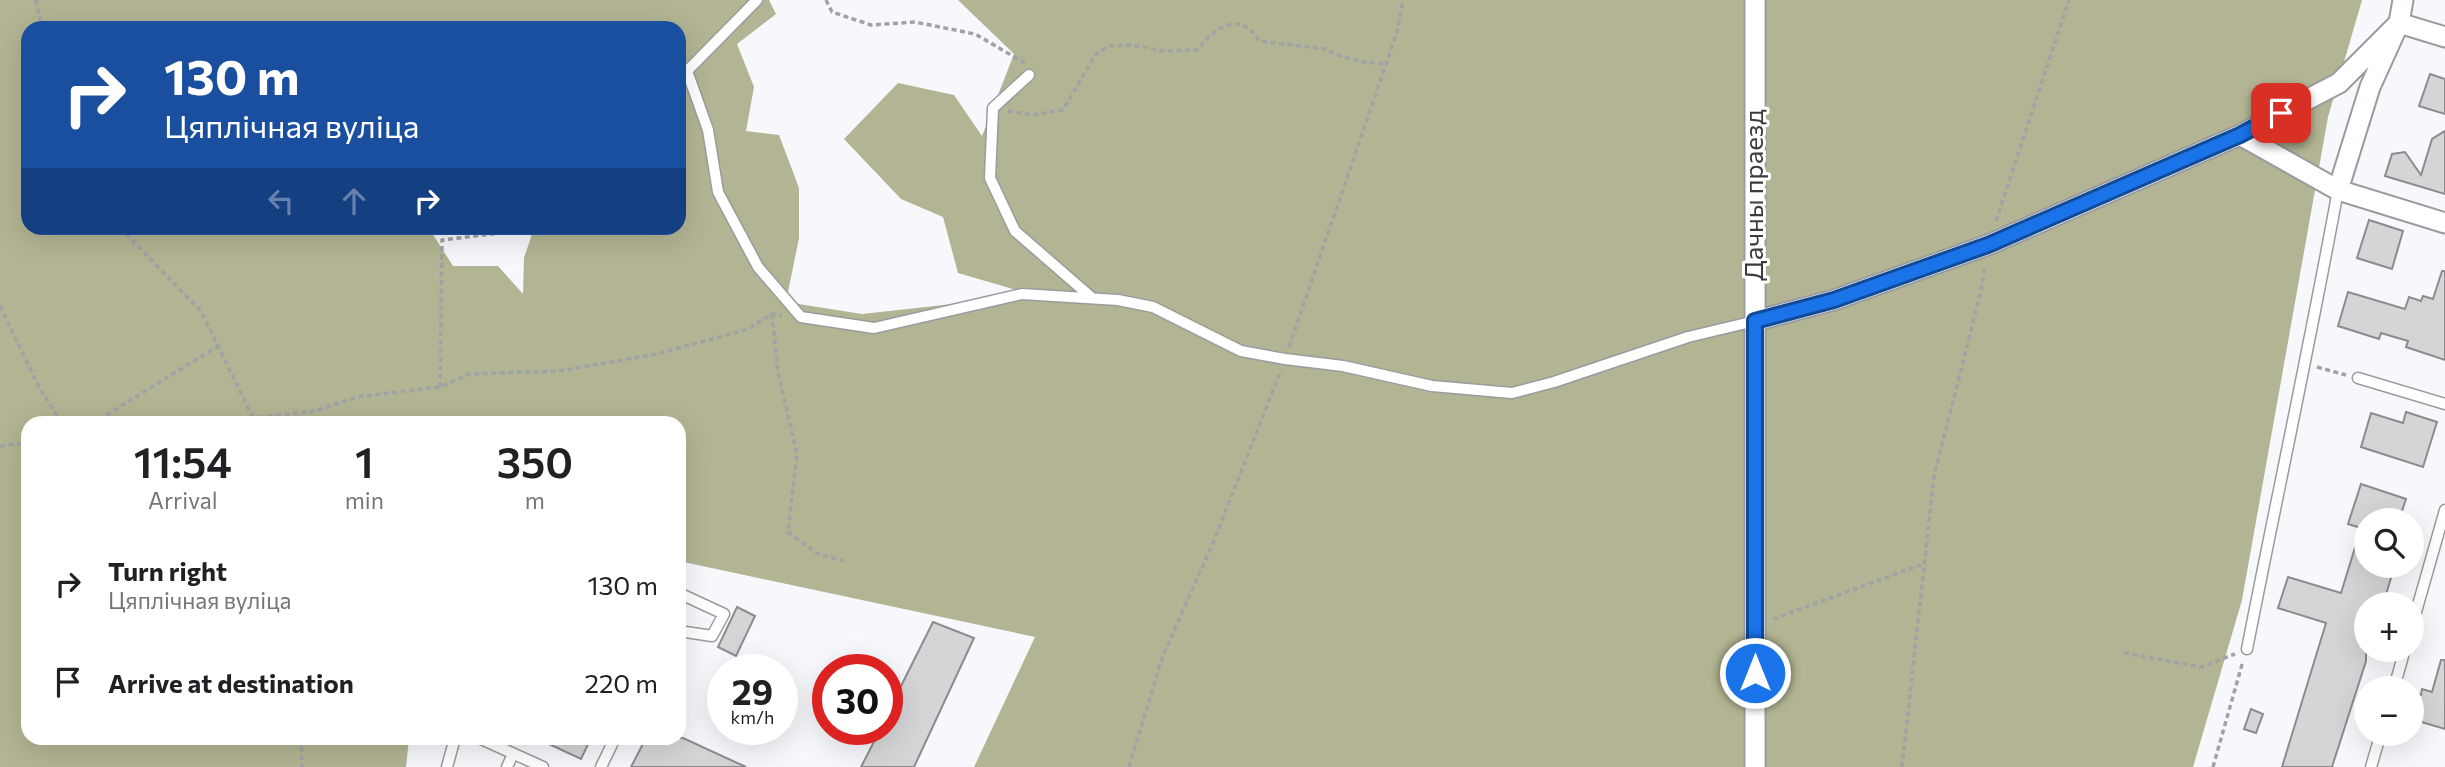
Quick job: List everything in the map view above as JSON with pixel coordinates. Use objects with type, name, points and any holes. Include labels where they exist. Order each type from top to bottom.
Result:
[{"type":"street","name":"Дачны праезд","points":[[1755,0],[1755,767]]},
{"type":"street","points":[[2338,190],[2370,87],[2399,23],[2403,0]]},
{"type":"street","points":[[1755,321],[1834,300],[1988,245],[2240,135],[2339,83],[2399,23]]},
{"type":"street","points":[[2399,23],[2445,37]]},
{"type":"street","points":[[2240,135],[2338,190],[2445,223]]},
{"type":"lane","points":[[757,0],[687,71],[708,130],[718,192],[758,267],[801,317],[874,328],[1022,294],[1091,298],[1153,307],[1241,351],[1343,366],[1432,386],[1512,393],[1554,382],[1688,337],[1755,321]]},
{"type":"lane","points":[[1029,75],[993,108],[990,178],[1015,232],[1091,298]]},
{"type":"lane","points":[[2247,649],[2338,190]]},
{"type":"lane","points":[[2358,379],[2445,404]]},
{"type":"lane","points":[[2422,592],[2445,510]]},
{"type":"lane","points":[[686,596],[723,614],[712,636],[686,632]]},
{"type":"lane","points":[[447,767],[453,745]]},
{"type":"lane","points":[[494,745],[543,767]]},
{"type":"lane","points":[[601,767],[612,745]]},
{"type":"lane","points":[[2371,767],[2377,746]]},
{"type":"lane","points":[[507,767],[513,754]]},
{"type":"path","points":[[36,0],[40,21]]},
{"type":"path","points":[[826,0],[832,12],[871,25],[915,22],[975,34],[1024,61],[1029,75]]},
{"type":"path","points":[[1129,767],[1162,657],[1215,538],[1285,359],[1387,64],[1403,0]]},
{"type":"path","points":[[1902,767],[1934,476],[1981,291],[1988,245],[2069,0]]},
{"type":"path","points":[[993,108],[1032,115],[1063,110],[1096,54],[1109,46],[1131,45],[1164,51],[1196,50],[1218,28],[1238,24],[1252,29],[1259,41],[1325,49],[1336,55],[1364,62],[1387,64]]},
{"type":"path","points":[[127,235],[201,311],[252,416]]},
{"type":"path","points":[[440,387],[442,240],[483,235]]},
{"type":"path","points":[[0,306],[39,387],[57,416]]},
{"type":"path","points":[[271,416],[315,411],[357,397],[440,387],[470,374],[559,371],[657,354],[748,329],[772,314],[801,317]]},
{"type":"path","points":[[772,314],[778,373],[797,454],[788,532],[818,554],[845,561]]},
{"type":"path","points":[[105,416],[218,346]]},
{"type":"path","points":[[2305,364],[2358,379]]},
{"type":"path","points":[[0,446],[21,444]]},
{"type":"path","points":[[1754,626],[1923,564]]},
{"type":"path","points":[[2124,653],[2201,667],[2247,649]]},
{"type":"path","points":[[2213,767],[2247,649]]},
{"type":"path","points":[[301,745],[302,767]]},
{"type":"green space","points":[[0,0],[769,0],[776,14],[737,44],[754,87],[746,131],[779,135],[799,188],[799,238],[786,302],[862,314],[1033,295],[958,273],[943,217],[901,199],[844,139],[898,83],[954,95],[982,136],[1014,54],[958,0],[2362,0],[2328,117],[2242,600],[2193,767],[974,767],[1035,637],[686,562],[686,416],[21,416],[21,745],[408,745],[406,767],[0,767]]},
{"type":"building","points":[[2430,74],[2445,79],[2445,114],[2419,106]]},
{"type":"building","points":[[2445,131],[2445,194],[2385,176],[2392,154],[2405,152],[2421,175],[2432,139]]},
{"type":"building","points":[[2369,220],[2403,231],[2392,269],[2357,258]]},
{"type":"building","points":[[2442,271],[2445,271],[2445,360],[2406,347],[2408,341],[2381,333],[2379,339],[2338,326],[2348,292],[2405,309],[2409,297],[2421,301],[2423,296],[2433,299]]},
{"type":"building","points":[[2406,412],[2437,422],[2423,467],[2361,447],[2371,413],[2403,423]]},
{"type":"building","points":[[2361,484],[2406,499],[2403,508],[2354,508],[2354,526],[2348,524]]},
{"type":"building","points":[[2354,551],[2354,578],[2391,578],[2387,592],[2354,592],[2354,662],[2366,662],[2361,676],[2354,676],[2354,698],[2332,767],[2282,767],[2326,623],[2278,608],[2288,577],[2341,593]]},
{"type":"building","points":[[737,607],[755,616],[737,654],[718,647]]},
{"type":"building","points":[[933,622],[974,638],[914,767],[861,767],[872,745],[903,745],[903,682]]},
{"type":"building","points":[[2441,660],[2445,660],[2445,729],[2424,723],[2424,690],[2432,692]]},
{"type":"building","points":[[2251,709],[2263,714],[2256,733],[2244,729]]},
{"type":"building","points":[[686,739],[746,767],[631,767],[642,745],[686,745]]},
{"type":"building","points":[[551,745],[588,745],[581,759]]},
{"type":"route","points":[[1755,673],[1755,321],[1834,300],[1988,245],[2240,135],[2281,113]]}]
